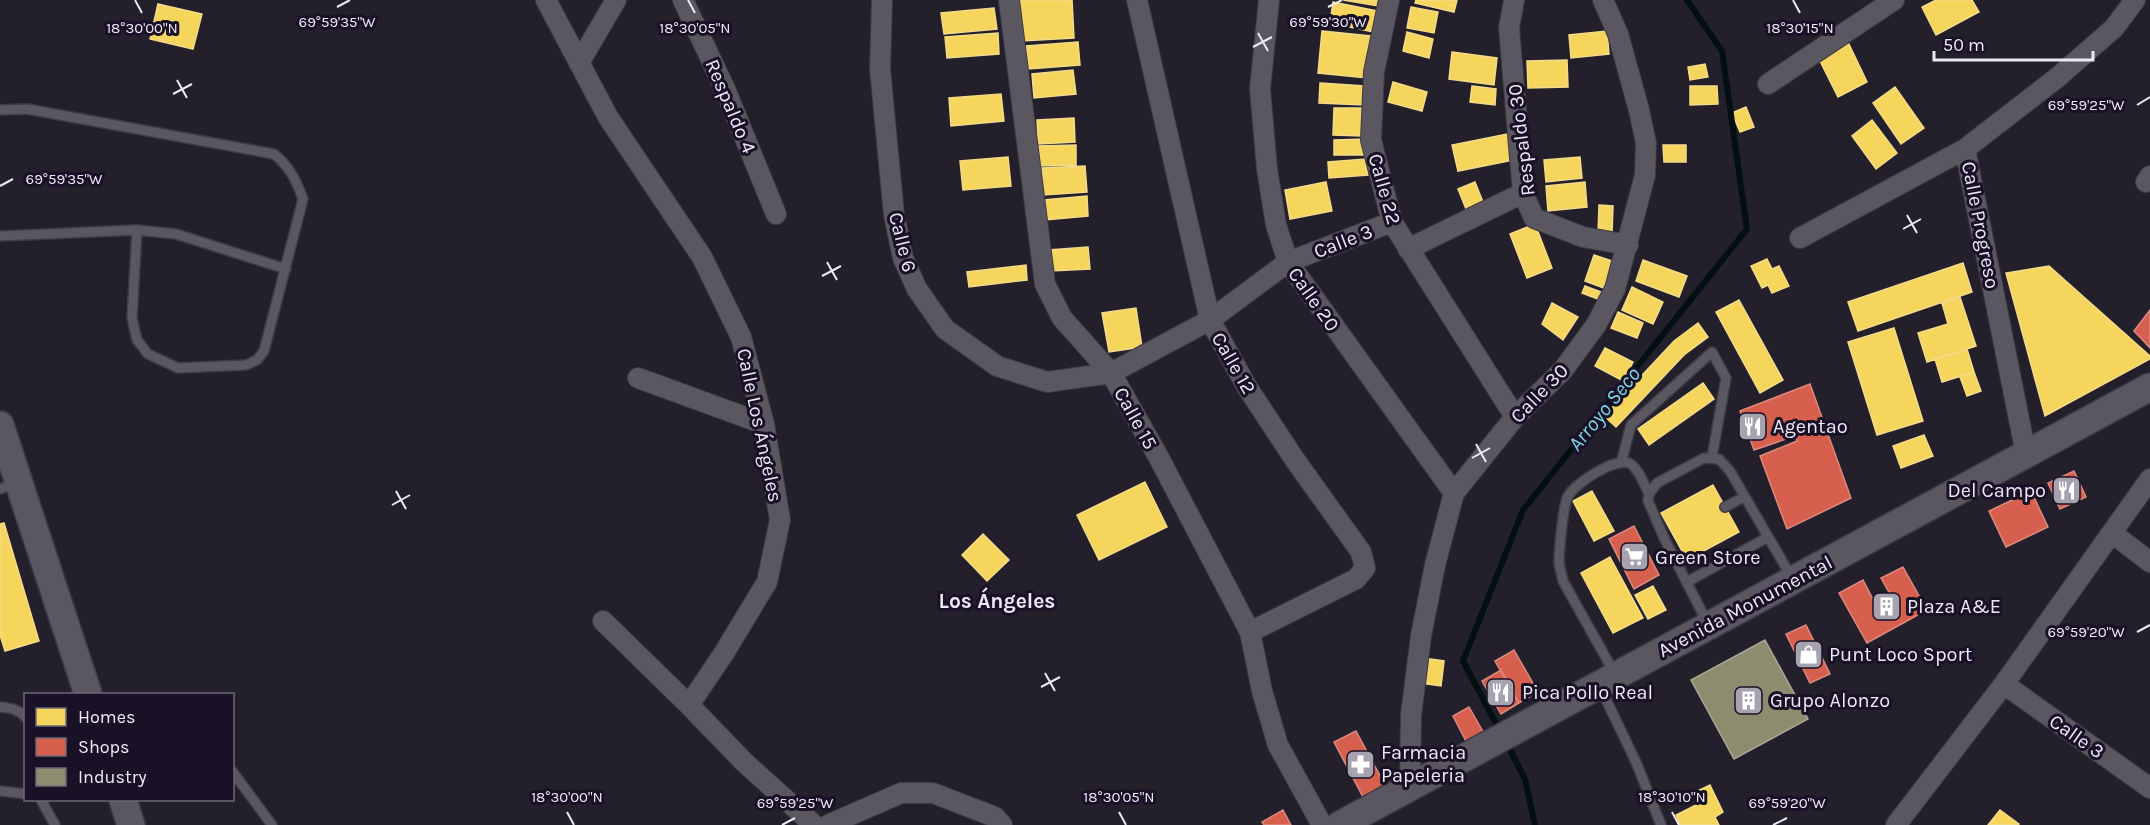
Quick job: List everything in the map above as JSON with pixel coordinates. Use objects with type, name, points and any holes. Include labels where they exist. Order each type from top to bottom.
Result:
[{"type":"main road","name":"Avenida Monumental","points":[[1340,825],[2150,387]]},
{"type":"main road","points":[[0,425],[9,485],[88,693]]},
{"type":"main road","points":[[123,801],[131,825]]},
{"type":"street","name":"Calle Los Ángeles","points":[[546,0],[608,117],[702,257],[741,337],[764,424],[780,520],[767,582],[689,705]]},
{"type":"street","points":[[579,63],[616,0]]},
{"type":"street","name":"Respaldo 4","points":[[683,0],[725,89],[776,214]]},
{"type":"street","name":"Calle 6","points":[[882,0],[880,69],[894,214],[903,258],[917,288],[945,329],[997,366],[1047,382],[1111,373]]},
{"type":"street","name":"Calle 15","points":[[1009,0],[1044,284],[1062,318],[1111,373],[1158,456],[1250,632],[1262,691],[1278,745],[1322,825]]},
{"type":"street","name":"Calle 12","points":[[1137,0],[1210,320],[1247,387],[1295,460],[1361,552],[1365,568],[1356,579],[1250,632]]},
{"type":"street","name":"Calle 20","points":[[1269,0],[1260,89],[1267,169],[1276,225],[1288,262],[1454,493]]},
{"type":"street","name":"Calle 22","points":[[1389,0],[1374,72],[1371,140],[1392,222],[1515,417]]},
{"type":"street","name":"Respaldo 30","points":[[1514,0],[1509,28],[1523,193],[1534,218],[1583,237],[1628,245]]},
{"type":"street","name":"Calle 30","points":[[1410,787],[1411,715],[1421,636],[1454,493],[1515,417],[1563,370],[1596,326],[1616,289],[1628,245],[1645,175],[1646,143],[1621,42],[1603,0]]},
{"type":"street","points":[[1768,84],[1894,0]]},
{"type":"street","name":"Calle Progreso","points":[[2026,454],[1965,149],[2058,77],[2114,28],[2135,0]]},
{"type":"street","points":[[1800,238],[1965,149]]},
{"type":"street","points":[[1408,249],[1523,193]]},
{"type":"street","name":"Calle 3","points":[[1111,373],[1210,320],[1288,262],[1392,222]]},
{"type":"street","points":[[638,378],[764,424]]},
{"type":"street","points":[[1896,825],[2004,684],[2150,479]]},
{"type":"street","points":[[2112,533],[2150,562]]},
{"type":"street","points":[[603,621],[744,762],[814,825]]},
{"type":"street","name":"Calle 3","points":[[2004,684],[2150,788]]},
{"type":"street","points":[[828,825],[902,793],[933,793],[995,817],[1002,825]]},
{"type":"lane","points":[[0,110],[27,109],[274,154],[286,164],[295,177],[303,199],[264,351],[257,360],[246,365],[178,368],[148,354],[137,340],[132,318],[137,230]]},
{"type":"lane","points":[[0,236],[137,230],[176,234],[286,269]]},
{"type":"lane","points":[[1621,463],[1631,425],[1712,352],[1726,378],[1712,457]]},
{"type":"lane","points":[[1649,494],[1657,483],[1704,458],[1712,457],[1724,464],[1793,580]]},
{"type":"lane","points":[[1661,825],[1607,681],[1563,581],[1559,564],[1566,505],[1570,494],[1582,482],[1621,463],[1634,466],[1649,494],[1651,508],[1669,538],[1687,582],[1709,626]]},
{"type":"lane","points":[[1725,507],[1744,497]]},
{"type":"lane","points":[[1687,582],[1768,537]]},
{"type":"lane","points":[[0,707],[11,708],[24,716]]},
{"type":"lane","points":[[234,774],[272,825]]},
{"type":"lane","points":[[0,791],[24,794]]},
{"type":"lane","points":[[42,801],[55,825]]},
{"type":"building: Homes","points":[[1018,0],[1072,0],[1074,38],[1021,41]]},
{"type":"building: Homes","points":[[1343,0],[1385,0],[1384,7]]},
{"type":"building: Homes","points":[[1416,0],[1457,0],[1454,12],[1415,3]]},
{"type":"building: Homes","points":[[1936,0],[1972,0],[1979,12],[1936,35],[1922,7]]},
{"type":"building: Homes","points":[[1333,2],[1383,12],[1379,33],[1330,23]]},
{"type":"building: Homes","points":[[158,4],[202,14],[193,49],[150,39]]},
{"type":"building: Homes","points":[[1411,7],[1438,12],[1434,33],[1407,28]]},
{"type":"building: Homes","points":[[994,8],[997,29],[944,34],[941,13]]},
{"type":"building: Homes","points":[[1322,31],[1371,36],[1367,78],[1318,73]]},
{"type":"building: Homes","points":[[1607,31],[1609,54],[1571,58],[1569,35]]},
{"type":"building: Homes","points":[[1407,32],[1433,39],[1429,58],[1403,51]]},
{"type":"building: Homes","points":[[998,33],[999,54],[947,58],[945,37]]},
{"type":"building: Homes","points":[[1847,40],[1867,82],[1838,97],[1817,55]]},
{"type":"building: Homes","points":[[1078,42],[1080,65],[1028,69],[1026,46]]},
{"type":"building: Homes","points":[[1452,52],[1497,58],[1494,85],[1449,79]]},
{"type":"building: Homes","points":[[1567,60],[1568,87],[1528,88],[1527,61]]},
{"type":"building: Homes","points":[[1705,64],[1708,77],[1690,80],[1688,67]]},
{"type":"building: Homes","points":[[1073,70],[1076,94],[1034,98],[1032,74]]},
{"type":"building: Homes","points":[[1393,82],[1427,92],[1422,111],[1388,102]]},
{"type":"building: Homes","points":[[1320,83],[1365,86],[1364,105],[1319,103]]},
{"type":"building: Homes","points":[[1472,86],[1496,89],[1495,105],[1470,102]]},
{"type":"building: Homes","points":[[1690,86],[1717,86],[1718,104],[1690,105]]},
{"type":"building: Homes","points":[[1895,87],[1924,128],[1901,144],[1873,103]]},
{"type":"building: Homes","points":[[1001,94],[1004,121],[951,126],[949,98]]},
{"type":"building: Homes","points":[[1746,107],[1754,127],[1740,132],[1732,113]]},
{"type":"building: Homes","points":[[1334,108],[1362,108],[1362,136],[1333,135]]},
{"type":"building: Homes","points":[[1074,118],[1075,142],[1038,144],[1037,120]]},
{"type":"building: Homes","points":[[1872,120],[1897,153],[1876,169],[1852,136]]},
{"type":"building: Homes","points":[[1508,134],[1514,160],[1458,171],[1452,145]]},
{"type":"building: Homes","points":[[1367,139],[1368,155],[1334,155],[1334,140]]},
{"type":"building: Homes","points":[[1076,145],[1076,165],[1039,166],[1038,146]]},
{"type":"building: Homes","points":[[1663,145],[1686,145],[1686,162],[1664,162]]},
{"type":"building: Homes","points":[[1008,157],[1011,186],[963,190],[960,161]]},
{"type":"building: Homes","points":[[1580,157],[1582,178],[1546,182],[1544,160]]},
{"type":"building: Homes","points":[[1366,159],[1368,175],[1329,178],[1328,162]]},
{"type":"building: Homes","points":[[1085,166],[1087,192],[1043,195],[1042,168]]},
{"type":"building: Homes","points":[[1326,182],[1332,211],[1290,219],[1285,190]]},
{"type":"building: Homes","points":[[1475,182],[1485,207],[1468,214],[1458,189]]},
{"type":"building: Homes","points":[[1585,182],[1587,207],[1548,211],[1546,186]]},
{"type":"building: Homes","points":[[1087,196],[1088,216],[1045,220],[1043,200]]},
{"type":"building: Homes","points":[[1599,205],[1613,206],[1612,234],[1598,234]]},
{"type":"building: Homes","points":[[1535,224],[1552,268],[1527,278],[1510,234]]},
{"type":"building: Homes","points":[[1088,247],[1090,269],[1050,271],[1048,250]]},
{"type":"building: Homes","points":[[1594,255],[1618,263],[1609,290],[1585,281]]},
{"type":"building: Homes","points":[[1767,259],[1772,269],[1779,266],[1789,286],[1772,293],[1768,285],[1762,288],[1751,266]]},
{"type":"building: Homes","points":[[1643,260],[1687,276],[1679,297],[1636,281]]},
{"type":"building: Homes","points":[[1963,263],[1972,292],[1858,331],[1848,302]]},
{"type":"building: Homes","points":[[1026,265],[1027,280],[969,287],[967,272]]},
{"type":"building: Homes","points":[[2049,266],[2150,356],[2150,359],[2045,416],[2006,273]]},
{"type":"building: Homes","points":[[1585,286],[1609,295],[1606,302],[1582,293]]},
{"type":"building: Homes","points":[[1632,287],[1663,302],[1653,324],[1622,310]]},
{"type":"building: Homes","points":[[1960,297],[1976,346],[1927,362],[1918,333],[1948,324],[1942,303]]},
{"type":"building: Homes","points":[[1739,300],[1783,380],[1760,393],[1716,312]]},
{"type":"building: Homes","points":[[1552,303],[1578,317],[1563,340],[1542,324]]},
{"type":"building: Homes","points":[[1136,308],[1142,347],[1109,352],[1102,313]]},
{"type":"building: Homes","points":[[1618,312],[1643,323],[1637,338],[1611,328]]},
{"type":"building: Homes","points":[[1698,323],[1708,337],[1684,355],[1616,427],[1604,416],[1674,341]]},
{"type":"building: Homes","points":[[1894,328],[1923,421],[1877,435],[1848,342]]},
{"type":"building: Homes","points":[[1605,348],[1633,362],[1623,381],[1595,366]]},
{"type":"building: Homes","points":[[1967,349],[1974,372],[1942,382],[1935,359]]},
{"type":"building: Homes","points":[[1974,372],[1981,391],[1967,396],[1960,377]]},
{"type":"building: Homes","points":[[1703,383],[1714,399],[1649,445],[1638,429]]},
{"type":"building: Homes","points":[[1924,435],[1933,456],[1901,468],[1893,446]]},
{"type":"building: Homes","points":[[1145,482],[1167,527],[1099,560],[1077,515]]},
{"type":"building: Homes","points":[[1713,485],[1739,532],[1687,560],[1661,513]]},
{"type":"building: Homes","points":[[1592,491],[1614,531],[1594,541],[1573,501]]},
{"type":"building: Homes","points":[[4,523],[39,641],[5,651],[0,635],[0,524]]},
{"type":"building: Homes","points":[[983,534],[1009,560],[987,581],[962,555]]},
{"type":"building: Homes","points":[[1610,557],[1643,618],[1613,633],[1581,573]]},
{"type":"building: Homes","points":[[1653,586],[1666,610],[1648,619],[1635,595]]},
{"type":"building: Homes","points":[[1423,658],[1444,661],[1441,686],[1420,683]]},
{"type":"building: Homes","points":[[1710,785],[1723,812],[1715,817],[1719,825],[1680,825],[1676,815],[1698,804],[1693,793]]},
{"type":"building: Homes","points":[[2000,810],[2019,824],[1988,825]]},
{"type":"building: Shops","points":[[2150,310],[2150,348],[2134,331]]},
{"type":"building: Shops","points":[[1810,384],[1851,498],[1787,529],[1760,456],[1797,441],[1795,436],[1754,450],[1740,411]]},
{"type":"building: Shops","name":"Del Campo","points":[[2074,471],[2086,497],[2060,509],[2048,483]]},
{"type":"building: Shops","points":[[2031,491],[2048,527],[2006,547],[1989,511]]},
{"type":"building: Shops","name":"Green Store","points":[[1634,526],[1659,575],[1634,589],[1609,539]]},
{"type":"building: Shops","name":"Plaza A&E","points":[[1903,567],[1927,610],[1867,643],[1839,593],[1863,580],[1875,603],[1890,594],[1881,578]]},
{"type":"building: Shops","name":"Punt Loco Sport","points":[[1806,625],[1830,674],[1810,683],[1786,634]]},
{"type":"building: Shops","points":[[1514,650],[1538,692],[1519,703],[1495,661]]},
{"type":"building: Shops","name":"Pica Pollo Real","points":[[1501,670],[1519,703],[1501,714],[1482,681]]},
{"type":"building: Shops","points":[[1469,707],[1486,737],[1469,747],[1453,716]]},
{"type":"building: Shops","name":"Farmacia Papeleria","points":[[1356,731],[1385,785],[1363,797],[1334,742]]},
{"type":"building: Shops","points":[[1283,810],[1291,825],[1264,825],[1262,822]]},
{"type":"building: Industry","name":"Grupo Alonzo","points":[[1765,640],[1808,719],[1734,759],[1691,680]]},
{"type":"waterway","name":"Arroyo Seco","points":[[1500,731],[1463,661],[1523,510],[1747,229],[1722,51],[1687,0]]},
{"type":"waterway","name":"Arroyo Seco","points":[[1506,742],[1525,779],[1535,825]]},
{"type":"place","name":"Agentao","points":[[1752,426]]},
{"type":"place","name":"Del Campo","points":[[2067,490]]},
{"type":"place","name":"Green Store","points":[[1634,557]]},
{"type":"place","name":"Plaza A&E","points":[[1886,606]]},
{"type":"place","name":"Punt Loco Sport","points":[[1808,654]]},
{"type":"place","name":"Pica Pollo Real","points":[[1501,692]]},
{"type":"place","name":"Grupo Alonzo","points":[[1749,700]]},
{"type":"place","name":"Farmacia Papeleria","points":[[1360,764]]},
{"type":"district","name":"Los Ángeles","points":[[997,601]]}]
